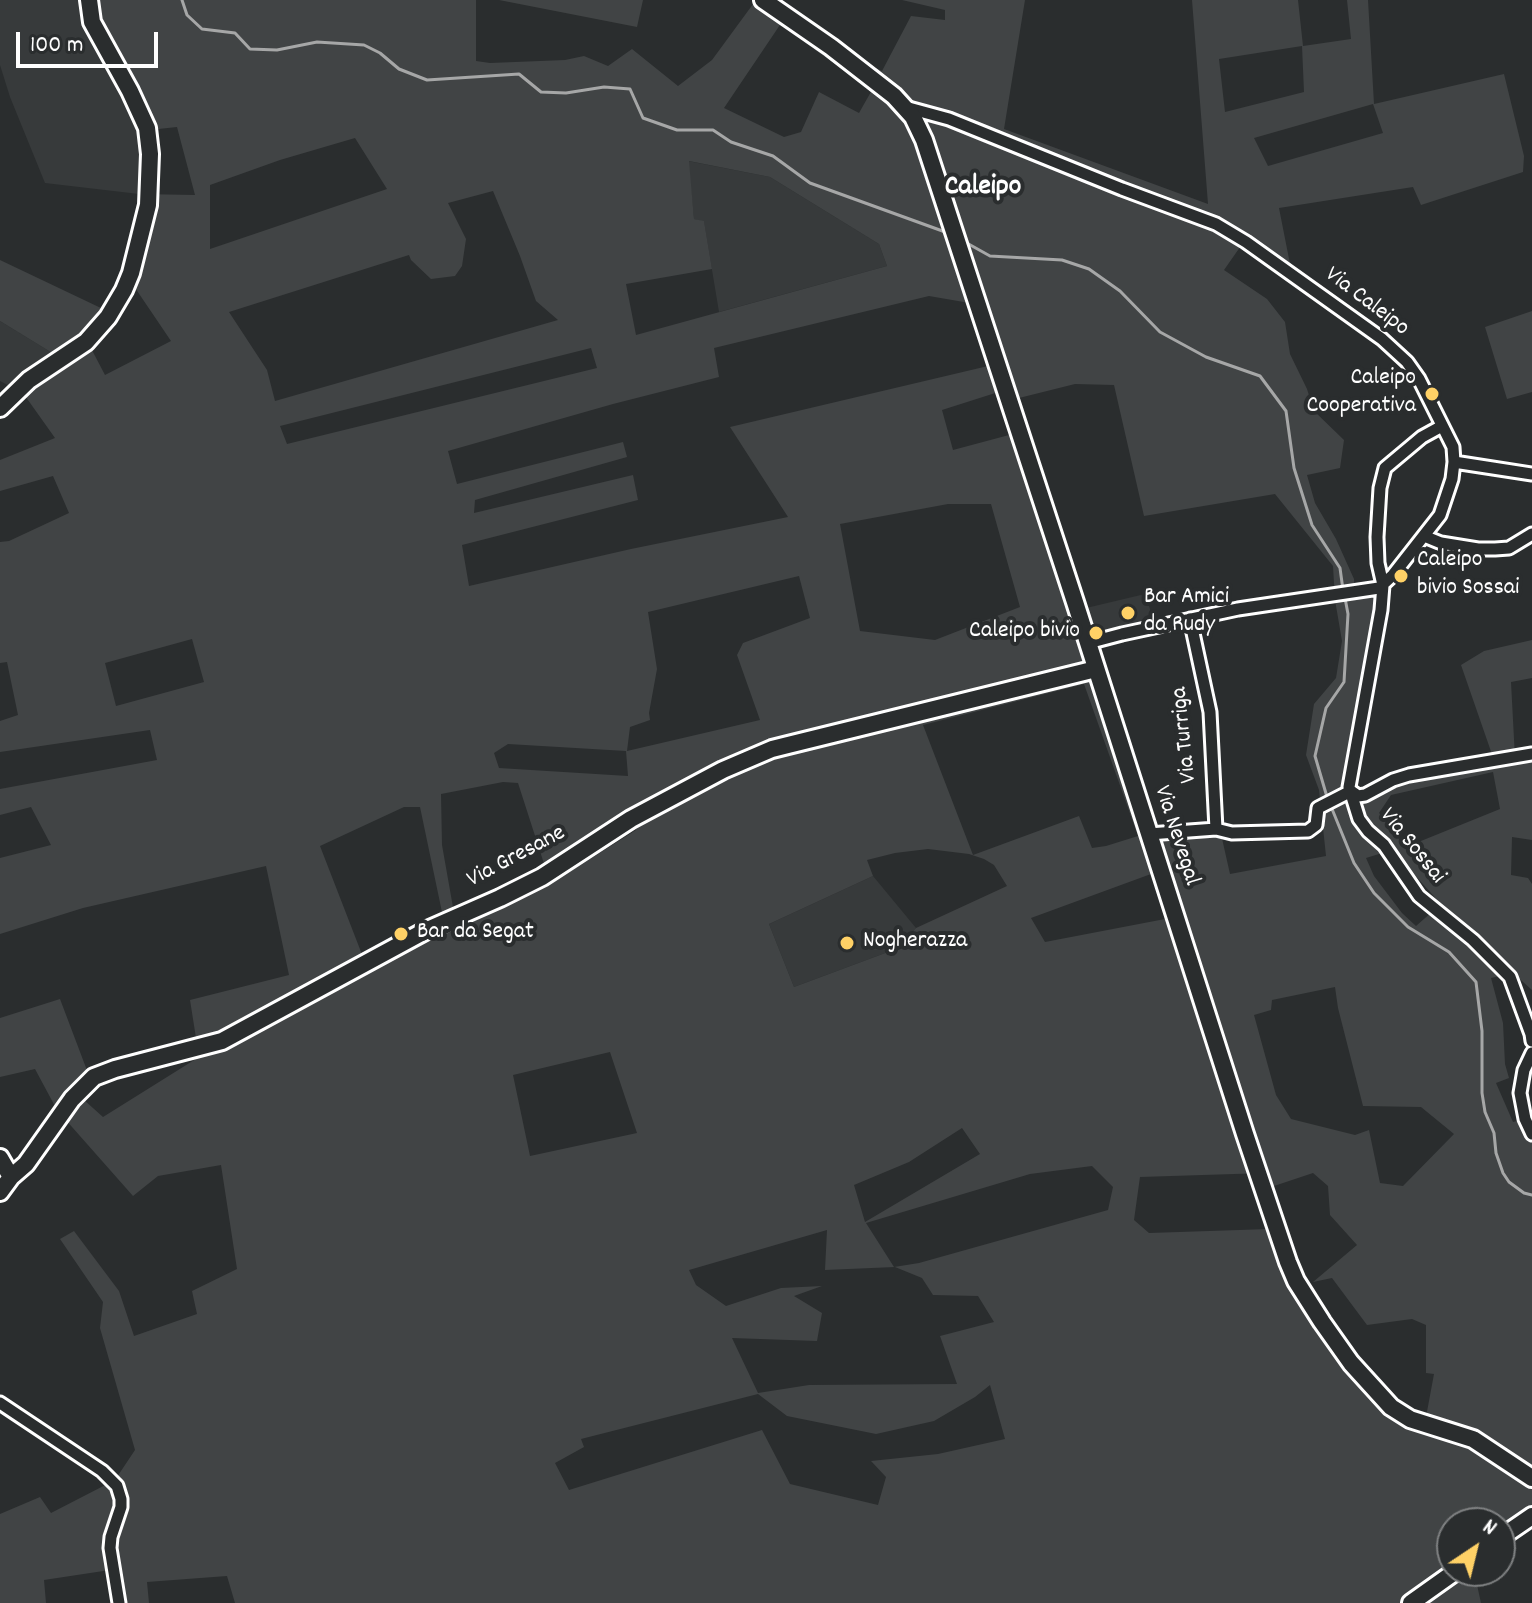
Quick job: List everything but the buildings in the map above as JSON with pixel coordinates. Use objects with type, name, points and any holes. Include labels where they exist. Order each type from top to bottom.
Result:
[{"type":"main road","points":[[0,408],[21,386],[86,342],[108,317],[131,273],[148,205],[150,154],[147,128],[92,22],[89,0]]},
{"type":"main road","points":[[763,0],[864,72],[905,107]]},
{"type":"main road","name":"Via Nevegal","points":[[905,107],[924,140],[1245,1134],[1296,1281],[1351,1363],[1391,1407],[1419,1422],[1473,1439],[1532,1478]]},
{"type":"main road","name":"Via Gresane","points":[[0,1192],[26,1164],[72,1099],[94,1077],[222,1041],[425,931],[542,877],[631,819],[723,770],[788,745],[1096,669]]},
{"type":"main road","points":[[0,1158],[11,1177]]},
{"type":"main road","points":[[1411,1603],[1436,1585]]},
{"type":"street","name":"Via Caleipo","points":[[905,107],[949,119],[1185,211],[1216,224],[1246,242],[1382,339],[1407,362],[1419,379],[1453,447],[1454,462]]},
{"type":"street","points":[[1149,834],[1216,829],[1232,833],[1308,831],[1316,825],[1316,813],[1321,805],[1346,792],[1381,610],[1383,585],[1377,537],[1380,488],[1385,468],[1422,437],[1442,426]]},
{"type":"street","points":[[1088,643],[1238,609],[1374,590],[1393,575],[1440,515],[1452,479],[1454,462],[1532,474]]},
{"type":"street","points":[[1424,536],[1453,545],[1495,549],[1509,548],[1532,534]]},
{"type":"street","name":"Via Turriga","points":[[1190,619],[1210,712],[1216,829]]},
{"type":"street","name":"Via Sossai","points":[[1346,792],[1361,796],[1409,775],[1532,754]]},
{"type":"street","name":"Via Sossai","points":[[1346,792],[1359,819],[1384,845],[1419,896],[1473,940],[1510,977],[1532,1041]]},
{"type":"street","points":[[1532,1053],[1524,1070],[1520,1093],[1525,1119],[1532,1134]]},
{"type":"street","points":[[0,1403],[102,1471],[117,1486],[121,1507],[110,1548],[119,1603]]},
{"type":"shaded area","points":[[0,0],[75,0],[96,4],[140,131],[139,194],[45,183],[0,65]]},
{"type":"shaded area","points":[[75,0],[476,0],[476,61],[565,60],[584,56],[608,66],[632,49],[678,86],[712,60],[756,0],[786,16],[724,108],[784,137],[801,132],[819,92],[859,113],[872,90],[814,49],[820,39],[882,71],[911,16],[945,20],[945,10],[902,0],[1025,0],[1004,129],[1208,204],[1192,0],[1298,0],[1303,46],[1351,39],[1347,0],[1368,0],[1374,104],[1504,74],[1524,156],[1523,172],[1421,205],[1413,187],[1279,208],[1291,269],[1245,240],[1224,270],[1267,299],[1285,322],[1290,354],[1314,411],[1344,440],[1340,468],[1307,475],[1315,503],[1354,579],[1355,594],[1380,590],[1353,790],[1364,799],[1387,784],[1495,763],[1461,665],[1484,651],[1532,640],[1532,678],[1511,682],[1515,758],[1532,758],[1532,840],[1512,837],[1511,875],[1528,878],[1532,884],[1532,990],[1513,973],[1491,978],[1503,1023],[1505,1064],[1509,1078],[1496,1083],[1513,1122],[1532,1117],[1532,1519],[1516,1530],[1516,1507],[1436,1507],[1436,1587],[1478,1587],[1481,1603],[235,1603],[227,1576],[147,1582],[149,1603],[117,1603],[110,1570],[44,1580],[46,1603],[0,1603],[0,1514],[40,1497],[51,1513],[115,1480],[135,1450],[100,1328],[103,1302],[60,1239],[74,1231],[119,1291],[134,1336],[197,1314],[192,1291],[237,1269],[221,1165],[158,1176],[133,1196],[57,1110],[35,1069],[0,1077],[0,1018],[60,999],[88,1073],[74,1091],[103,1117],[199,1057],[190,1000],[289,975],[266,866],[83,908],[0,934],[0,858],[51,845],[31,807],[0,815],[0,789],[157,760],[150,730],[0,752],[0,721],[18,715],[7,662],[0,663],[0,542],[9,541],[69,513],[53,476],[0,491],[0,460],[55,438],[23,393],[67,362],[0,321],[0,260],[103,309],[83,333],[105,375],[171,341],[125,273],[139,194],[195,195],[177,127],[140,131],[96,4]],"holes":[[[1302,46],[1304,92],[1225,112],[1219,59]],[[1373,104],[1383,133],[1268,166],[1254,138]],[[355,138],[387,189],[210,249],[210,185]],[[689,161],[770,177],[879,244],[887,266],[636,335],[626,284],[712,269],[704,221],[694,219]],[[493,191],[536,301],[558,320],[275,401],[267,370],[229,312],[409,255],[431,279],[455,276],[462,266],[466,239],[448,203]],[[929,296],[987,306],[1005,362],[730,427],[788,517],[469,586],[462,545],[638,500],[633,475],[474,513],[475,500],[627,457],[623,442],[457,484],[448,451],[719,377],[714,348]],[[591,348],[597,368],[287,444],[280,426]],[[1075,384],[1114,385],[1144,516],[1275,494],[1333,566],[1342,641],[1336,678],[1314,704],[1306,755],[1319,790],[1326,856],[1230,874],[1221,834],[1157,839],[1024,431],[953,450],[942,410],[1011,388],[1015,399]],[[948,504],[991,504],[1020,607],[935,640],[860,631],[840,524]],[[799,576],[810,618],[743,643],[737,655],[760,720],[627,751],[630,727],[650,720],[657,669],[648,612]],[[192,639],[204,682],[116,706],[105,663]],[[1084,684],[1138,836],[1092,848],[1079,816],[973,855],[923,725]],[[508,744],[626,751],[628,776],[499,768],[494,753]],[[1493,772],[1500,809],[1411,845],[1379,813],[1391,795]],[[503,782],[518,783],[547,873],[454,913],[442,845],[441,794]],[[404,807],[420,807],[443,917],[363,957],[320,846]],[[631,819],[636,830],[552,883],[547,874]],[[928,849],[984,859],[994,865],[1007,886],[916,928],[896,949],[794,987],[769,924],[873,876],[867,860]],[[1392,850],[1441,904],[1416,926],[1374,876],[1366,858]],[[1151,874],[1165,919],[1045,942],[1031,918]],[[1335,987],[1363,1106],[1421,1107],[1454,1134],[1403,1186],[1380,1183],[1369,1130],[1355,1135],[1291,1119],[1276,1095],[1254,1015],[1271,1010],[1272,1000]],[[610,1052],[637,1133],[530,1156],[513,1075]],[[962,1128],[980,1154],[865,1222],[854,1185],[909,1162]],[[1092,1166],[1113,1187],[1108,1210],[919,1263],[894,1267],[866,1223],[1030,1174]],[[1266,1173],[1271,1187],[1313,1173],[1328,1186],[1330,1215],[1357,1245],[1313,1282],[1332,1278],[1367,1325],[1412,1319],[1426,1325],[1426,1373],[1434,1374],[1426,1417],[1384,1404],[1345,1360],[1294,1293],[1269,1229],[1149,1233],[1134,1220],[1140,1177]],[[827,1230],[825,1270],[895,1267],[922,1278],[933,1295],[978,1296],[994,1322],[940,1336],[957,1384],[809,1385],[758,1393],[732,1338],[817,1341],[822,1313],[794,1296],[822,1286],[781,1288],[726,1306],[696,1285],[689,1270]],[[990,1385],[1005,1439],[938,1454],[871,1461],[886,1477],[878,1505],[790,1484],[762,1430],[569,1490],[555,1463],[584,1447],[581,1439],[758,1394],[787,1416],[876,1434],[934,1421]]]},
{"type":"shaded area","points":[[499,0],[643,0],[637,27]]},
{"type":"shaded area","points":[[688,161],[770,177],[879,244],[887,266],[719,312],[704,222],[694,219]]},
{"type":"shaded area","points":[[1532,311],[1532,392],[1507,399],[1485,327]]},
{"type":"shaded area","points":[[0,321],[67,362],[23,393],[0,381]]},
{"type":"shaded area","points":[[1145,594],[1157,630],[1094,646],[1082,609]]},
{"type":"shaded area","points":[[873,876],[916,928],[896,949],[794,987],[769,924]]},
{"type":"waterway","points":[[182,0],[187,15],[202,29],[235,33],[250,49],[277,50],[317,42],[364,45],[380,53],[399,69],[427,80],[519,74],[541,92],[566,93],[604,87],[630,89],[643,118],[677,130],[713,130],[731,142],[773,156],[810,183],[948,233]]},
{"type":"waterway","points":[[965,242],[990,256],[1062,260],[1089,269],[1120,291],[1160,332],[1206,357],[1260,376],[1286,411],[1294,468],[1312,525],[1340,568],[1343,590]]},
{"type":"waterway","points":[[1327,797],[1315,756],[1326,708],[1344,682],[1348,614],[1345,598]]},
{"type":"waterway","points":[[1330,804],[1354,863],[1374,893],[1408,927],[1449,952],[1476,982],[1482,1031],[1485,1112],[1494,1133],[1496,1153],[1503,1173],[1509,1182],[1532,1195]]},
{"type":"place","name":"Caleipo Cooperativa","points":[[1432,394]]},
{"type":"place","name":"Caleipo bivio Sossai","points":[[1401,576]]},
{"type":"place","name":"Bar Amici da Rudy","points":[[1128,613]]},
{"type":"place","name":"Caleipo bivio","points":[[1096,633]]},
{"type":"place","name":"Bar da Segat","points":[[401,934]]},
{"type":"place","name":"Nogherazza","points":[[847,943]]},
{"type":"district","name":"Caleipo","points":[[983,189]]}]
